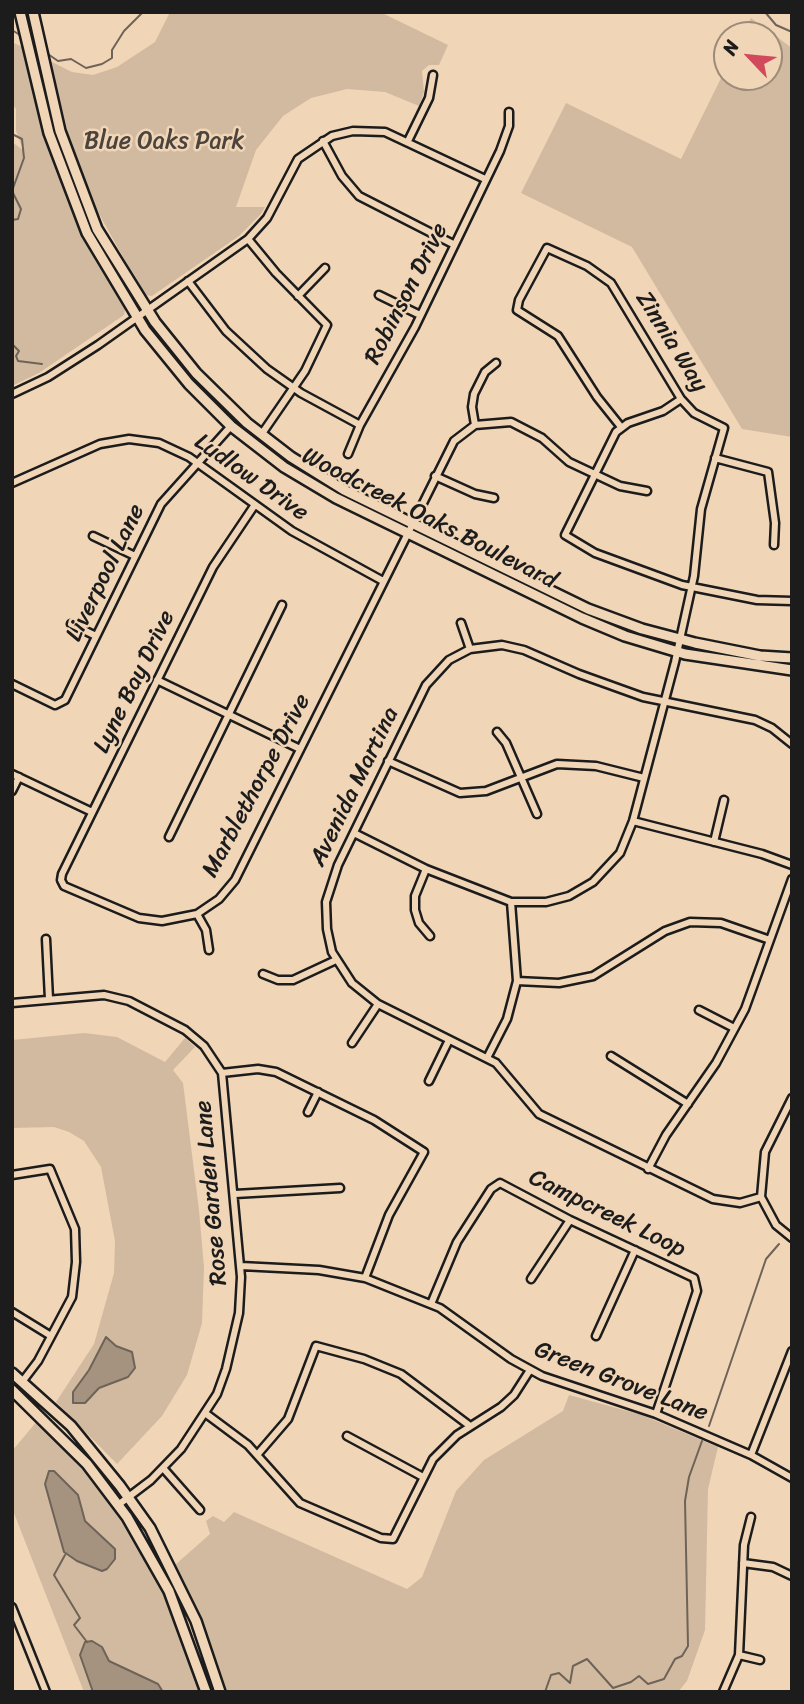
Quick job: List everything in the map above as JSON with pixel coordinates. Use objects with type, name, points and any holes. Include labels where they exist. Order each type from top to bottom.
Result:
[{"type":"main road","name":"Woodcreek Oaks Boulevard","points":[[33,12],[66,152],[87,208],[110,253],[146,310],[195,373],[261,435],[310,470],[411,524],[588,609],[680,640],[760,656],[792,658]]},
{"type":"main road","name":"Woodcreek Oaks Boulevard","points":[[20,16],[49,133],[70,195],[87,233],[136,317],[189,384],[231,426],[304,480],[406,534],[572,614],[625,636],[677,652],[724,662],[792,670]]},
{"type":"main road","points":[[12,1373],[15,1388],[70,1445],[118,1505],[170,1591],[206,1692]]},
{"type":"main road","points":[[15,1388],[71,1426],[129,1497],[181,1585],[220,1692]]},
{"type":"street","points":[[408,141],[429,98],[433,75]]},
{"type":"street","name":"Robinson Drive","points":[[348,454],[360,425],[421,316],[453,244],[506,138],[509,112]]},
{"type":"street","points":[[12,394],[48,377],[248,239],[267,218],[298,159],[323,141],[343,133],[363,130],[385,132],[485,179]]},
{"type":"street","points":[[323,141],[342,176],[359,196],[453,244]]},
{"type":"street","points":[[248,239],[327,325],[312,358],[261,435]]},
{"type":"street","name":"Zinnia Way","points":[[511,902],[557,900],[593,882],[620,853],[633,821],[680,640],[691,587],[701,509],[724,428],[694,413],[681,400],[611,283],[587,267],[547,248],[524,289],[517,310],[558,336],[597,397],[621,427]]},
{"type":"street","points":[[298,296],[325,268]]},
{"type":"street","points":[[188,281],[226,331],[293,389],[360,425]]},
{"type":"street","points":[[379,295],[421,316]]},
{"type":"street","points":[[495,363],[485,372],[474,394],[472,407],[475,425],[497,421],[527,428],[557,454],[593,474],[620,486],[647,491]]},
{"type":"street","points":[[681,400],[663,411],[642,416],[621,427],[607,445],[565,535],[595,553],[691,587],[757,600],[792,601]]},
{"type":"street","name":"Marblethorpe Drive","points":[[61,880],[64,886],[139,918],[162,921],[197,914],[219,899],[235,880],[435,476],[454,441],[475,425]]},
{"type":"street","name":"Liverpool Lane","points":[[12,684],[55,705],[61,704],[162,504],[231,426]]},
{"type":"street","name":"Ludlow Drive","points":[[12,483],[115,440],[159,443],[180,451],[197,462],[254,506],[303,538],[383,581]]},
{"type":"street","points":[[715,458],[768,472],[775,523],[774,545]]},
{"type":"street","points":[[435,476],[475,494],[494,498]]},
{"type":"street","name":"Lyne Bay Drive","points":[[61,880],[213,567],[254,506]]},
{"type":"street","points":[[93,536],[135,556]]},
{"type":"street","points":[[169,837],[282,605]]},
{"type":"street","points":[[461,623],[470,649]]},
{"type":"street","points":[[71,624],[96,636]]},
{"type":"street","name":"Avenida Martina","points":[[761,1197],[740,1203],[722,1202],[538,1114],[525,1102],[503,1069],[487,1058],[378,1004],[352,983],[336,960],[327,929],[326,902],[332,877],[426,685],[449,660],[470,649],[493,645],[512,646],[600,682],[664,702],[755,720],[772,728],[792,744]]},
{"type":"street","points":[[158,680],[300,749]]},
{"type":"street","points":[[498,732],[537,814]]},
{"type":"street","points":[[388,761],[460,793],[486,791],[557,764],[575,763],[644,778]]},
{"type":"street","points":[[12,791],[16,775],[92,812]]},
{"type":"street","points":[[714,842],[724,800]]},
{"type":"street","points":[[633,821],[792,865]]},
{"type":"street","points":[[354,833],[426,869],[511,902],[517,981],[507,1019],[487,1058]]},
{"type":"street","points":[[426,869],[415,896],[415,910],[419,923],[430,936]]},
{"type":"street","points":[[648,1168],[716,1063],[749,999],[792,878]]},
{"type":"street","points":[[197,914],[206,930],[209,950]]},
{"type":"street","points":[[517,981],[559,983],[593,976],[665,931],[690,922],[721,923],[770,940]]},
{"type":"street","points":[[46,939],[49,999]]},
{"type":"street","points":[[263,974],[278,981],[293,980],[336,960]]},
{"type":"street","name":"Rose Garden Lane","points":[[12,1003],[104,995],[129,1000],[185,1030],[204,1046],[222,1073],[241,1266],[239,1313],[226,1369],[195,1430],[163,1468],[118,1505]]},
{"type":"street","points":[[352,1043],[378,1004]]},
{"type":"street","points":[[699,1010],[734,1028]]},
{"type":"street","points":[[429,1081],[449,1040]]},
{"type":"street","points":[[611,1056],[688,1104]]},
{"type":"street","points":[[222,1073],[258,1069],[276,1072],[374,1120],[424,1152],[388,1215],[365,1278]]},
{"type":"street","points":[[308,1112],[318,1093]]},
{"type":"street","points":[[792,1098],[765,1152],[761,1197],[776,1225],[792,1238]]},
{"type":"street","points":[[12,1175],[50,1169],[75,1230],[76,1262],[72,1297],[38,1361],[15,1388]]},
{"type":"street","name":"Campcreek Loop","points":[[431,1304],[457,1242],[491,1189],[500,1183],[570,1220],[694,1278],[697,1291],[656,1414]]},
{"type":"street","points":[[234,1194],[340,1188]]},
{"type":"street","points":[[531,1279],[570,1220]]},
{"type":"street","points":[[596,1335],[635,1250]]},
{"type":"street","name":"Green Grove Lane","points":[[241,1266],[319,1270],[365,1278],[431,1304],[530,1370],[556,1383],[656,1414],[751,1455],[792,1478]]},
{"type":"street","points":[[12,1312],[51,1336]]},
{"type":"street","points":[[257,1455],[288,1419],[316,1346],[364,1359],[401,1374],[470,1426]]},
{"type":"street","points":[[751,1455],[792,1351]]},
{"type":"street","points":[[205,1413],[248,1444],[300,1503],[381,1538],[393,1539],[423,1477],[445,1446],[470,1426],[501,1408],[514,1395],[530,1370]]},
{"type":"street","points":[[348,1436],[423,1477]]},
{"type":"street","points":[[163,1468],[200,1510]]},
{"type":"street","points":[[723,1692],[739,1654],[743,1563],[746,1532],[751,1517]]},
{"type":"street","points":[[743,1563],[773,1567],[792,1576]]},
{"type":"street","points":[[12,1607],[46,1692]]},
{"type":"street","points":[[739,1654],[760,1660]]},
{"type":"green space","name":"Blue Oaks Park","points":[[170,12],[380,12],[448,45],[439,65],[429,65],[422,71],[424,92],[419,106],[385,92],[347,89],[311,98],[283,116],[256,150],[236,207],[265,207],[261,214],[239,236],[152,296],[144,295],[93,203],[70,142],[50,61],[72,72],[93,75],[117,67],[155,42]]},
{"type":"green space","points":[[783,41],[792,48],[792,437],[742,429],[632,247],[521,193],[566,103],[681,159],[715,91],[783,91]]},
{"type":"green space","name":"Blue Oaks Park","points":[[12,42],[24,48],[44,134],[69,205],[97,263],[125,309],[124,315],[39,373],[12,386],[12,142],[23,150],[16,131],[16,109],[12,103]]},
{"type":"green space","points":[[84,1033],[117,1037],[165,1062],[185,1038],[195,1047],[173,1070],[183,1083],[199,1210],[204,1267],[202,1323],[187,1375],[162,1416],[117,1464],[56,1402],[94,1344],[114,1273],[115,1241],[101,1167],[84,1141],[69,1132],[54,1127],[12,1128],[12,1040]]},
{"type":"green space","points":[[569,1395],[642,1415],[718,1447],[708,1489],[705,1630],[687,1681],[678,1692],[225,1692],[202,1624],[175,1565],[210,1534],[206,1521],[213,1516],[224,1522],[234,1512],[407,1589],[422,1577],[456,1491],[484,1460],[563,1411]]},
{"type":"green space","points":[[38,1420],[84,1469],[126,1526],[161,1588],[185,1644],[199,1692],[84,1692],[12,1508],[12,1451]]},
{"type":"shaded area","points":[[106,1337],[116,1346],[132,1352],[135,1368],[128,1377],[99,1388],[85,1403],[73,1403],[73,1392],[89,1370]]},
{"type":"shaded area","points":[[49,1471],[54,1471],[78,1495],[85,1521],[115,1549],[115,1559],[107,1569],[102,1571],[77,1561],[64,1552],[45,1484]]},
{"type":"shaded area","points":[[92,1641],[102,1647],[109,1661],[158,1684],[163,1692],[93,1692],[80,1655],[85,1642]]},
{"type":"waterway","points":[[45,52],[58,61],[71,59],[86,68],[102,64],[112,58],[112,50],[124,31],[143,12]]},
{"type":"waterway","points":[[765,12],[776,25],[792,32]]},
{"type":"waterway","points":[[12,30],[23,37]]},
{"type":"waterway","points":[[12,134],[22,139],[24,158],[12,191]]},
{"type":"waterway","points":[[12,220],[18,219],[21,209],[13,193]]},
{"type":"waterway","points":[[12,344],[19,351],[16,356],[18,361],[42,364]]},
{"type":"waterway","points":[[709,1426],[766,1259],[779,1244]]},
{"type":"waterway","points":[[545,1692],[551,1675],[559,1673],[570,1683],[573,1666],[587,1659],[613,1688],[639,1676],[648,1684],[664,1679],[675,1659],[682,1656],[688,1646],[685,1501],[689,1477],[702,1441]]},
{"type":"waterway","points":[[65,1555],[54,1575],[80,1618],[74,1625],[87,1642]]}]
